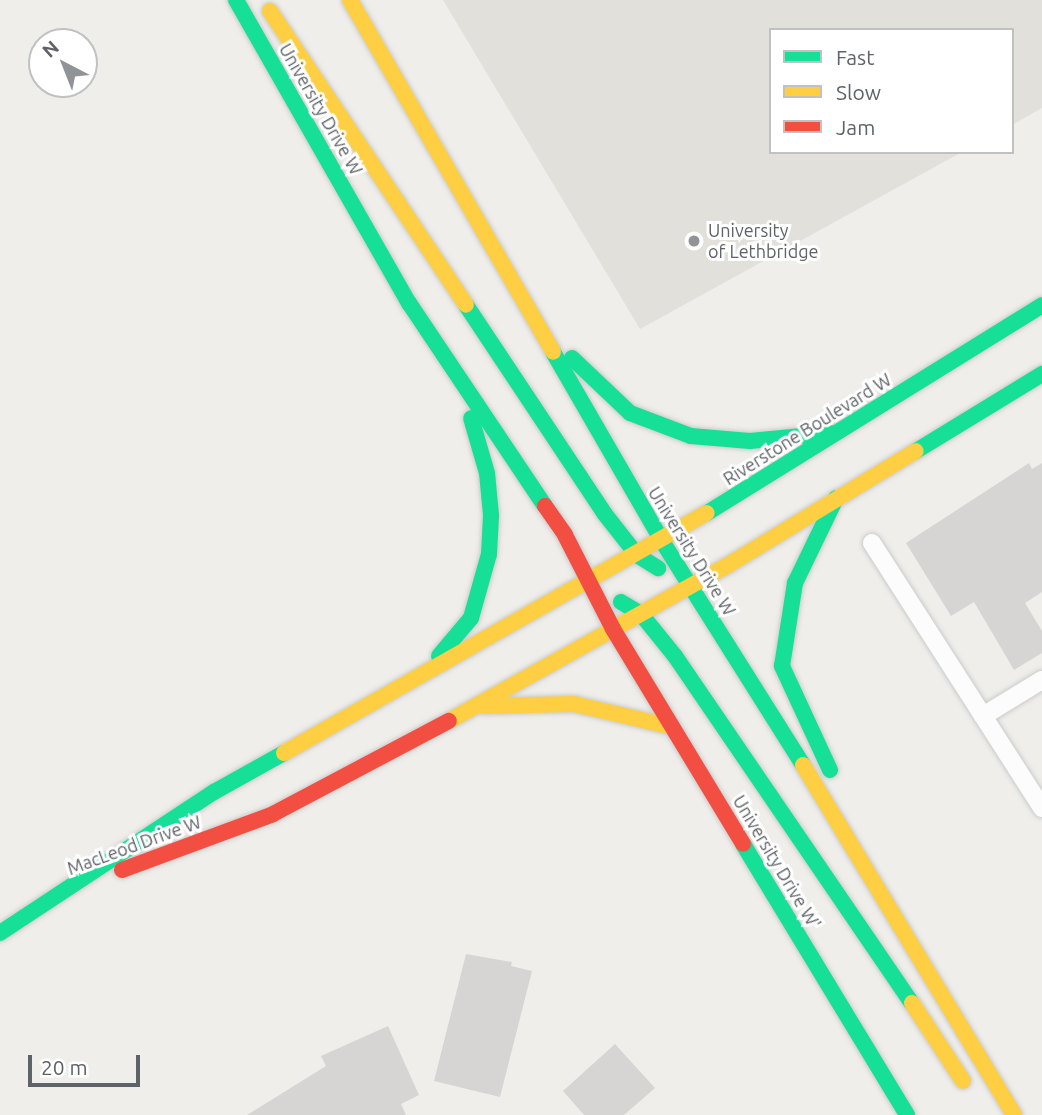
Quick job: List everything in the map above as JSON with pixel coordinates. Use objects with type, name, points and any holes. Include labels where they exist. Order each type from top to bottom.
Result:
[{"type":"main road","name":"University Drive W","points":[[236,0],[409,303],[450,368],[565,535],[613,629]]},
{"type":"main road","points":[[263,0],[535,411],[637,555],[690,587]]},
{"type":"main road","name":"University Drive W","points":[[350,0],[662,541],[751,680],[1014,1115]]},
{"type":"main road","name":"Riverstone Boulevard W","points":[[589,583],[840,433],[1042,305]]},
{"type":"main road","points":[[534,320],[630,413],[691,436],[750,442],[840,433]]},
{"type":"main road","points":[[409,683],[452,645],[471,618],[489,554],[491,515],[487,473],[476,429],[450,368]]},
{"type":"main road","points":[[613,629],[690,587],[1042,374]]},
{"type":"main road","points":[[836,498],[795,583],[782,666],[836,784]]},
{"type":"main road","points":[[589,583],[641,614],[675,656],[971,1093]]},
{"type":"main road","name":"MacLeod Drive W","points":[[61,892],[214,792],[589,583]]},
{"type":"main road","name":"MacLeod Drive W","points":[[61,892],[273,814],[613,629]]},
{"type":"main road","name":"University Drive W'","points":[[613,629],[906,1115]]},
{"type":"main road","points":[[474,707],[574,704],[672,727]]},
{"type":"main road","points":[[848,807],[950,1010]]},
{"type":"main road","points":[[0,933],[61,892]]},
{"type":"lane","points":[[872,543],[1042,808]]},
{"type":"lane","points":[[983,716],[1042,680]]},
{"type":"shaded area","name":"University of Lethbridge","points":[[443,0],[1042,0],[1042,108],[1014,124],[1014,28],[769,28],[769,154],[958,154],[640,329]]},
{"type":"building","points":[[1029,463],[1032,469],[1042,463],[1042,592],[1025,603],[1042,631],[1042,653],[1014,670],[974,602],[951,616],[906,543]]},
{"type":"building","points":[[466,954],[512,962],[511,966],[532,971],[500,1097],[434,1081]]},
{"type":"building","points":[[388,1026],[419,1095],[401,1104],[406,1115],[247,1115],[326,1066],[321,1056]]},
{"type":"building","points":[[615,1044],[655,1088],[624,1115],[584,1115],[563,1091]]},
{"type":"traffic: fast","points":[[236,0],[409,303],[545,506]]},
{"type":"traffic: fast","points":[[466,305],[604,513],[637,555],[658,568]]},
{"type":"traffic: fast","points":[[707,513],[1042,305]]},
{"type":"traffic: fast","points":[[553,352],[662,541],[803,765]]},
{"type":"traffic: fast","points":[[572,358],[630,413],[691,436],[750,441],[831,433]]},
{"type":"traffic: fast","points":[[916,451],[1042,374]]},
{"type":"traffic: fast","points":[[439,656],[471,618],[489,554],[491,515],[487,473],[471,418]]},
{"type":"traffic: fast","points":[[830,770],[782,666],[795,583],[836,498]]},
{"type":"traffic: fast","points":[[621,602],[641,614],[675,656],[912,1003]]},
{"type":"traffic: fast","points":[[0,933],[214,792],[284,753]]},
{"type":"traffic: fast","points":[[743,844],[907,1115]]},
{"type":"traffic: slow","points":[[350,0],[553,352]]},
{"type":"traffic: slow","points":[[270,11],[466,305]]},
{"type":"traffic: slow","points":[[449,721],[725,567],[916,451]]},
{"type":"traffic: slow","points":[[284,753],[707,513]]},
{"type":"traffic: slow","points":[[484,706],[574,704],[672,727]]},
{"type":"traffic: slow","points":[[803,765],[1014,1115]]},
{"type":"traffic: slow","points":[[912,1003],[963,1081]]},
{"type":"traffic: jam","points":[[545,506],[565,535],[613,629],[743,844]]},
{"type":"traffic: jam","points":[[122,870],[273,814],[449,721]]},
{"type":"place","name":"University of Lethbridge","points":[[694,241]]}]
